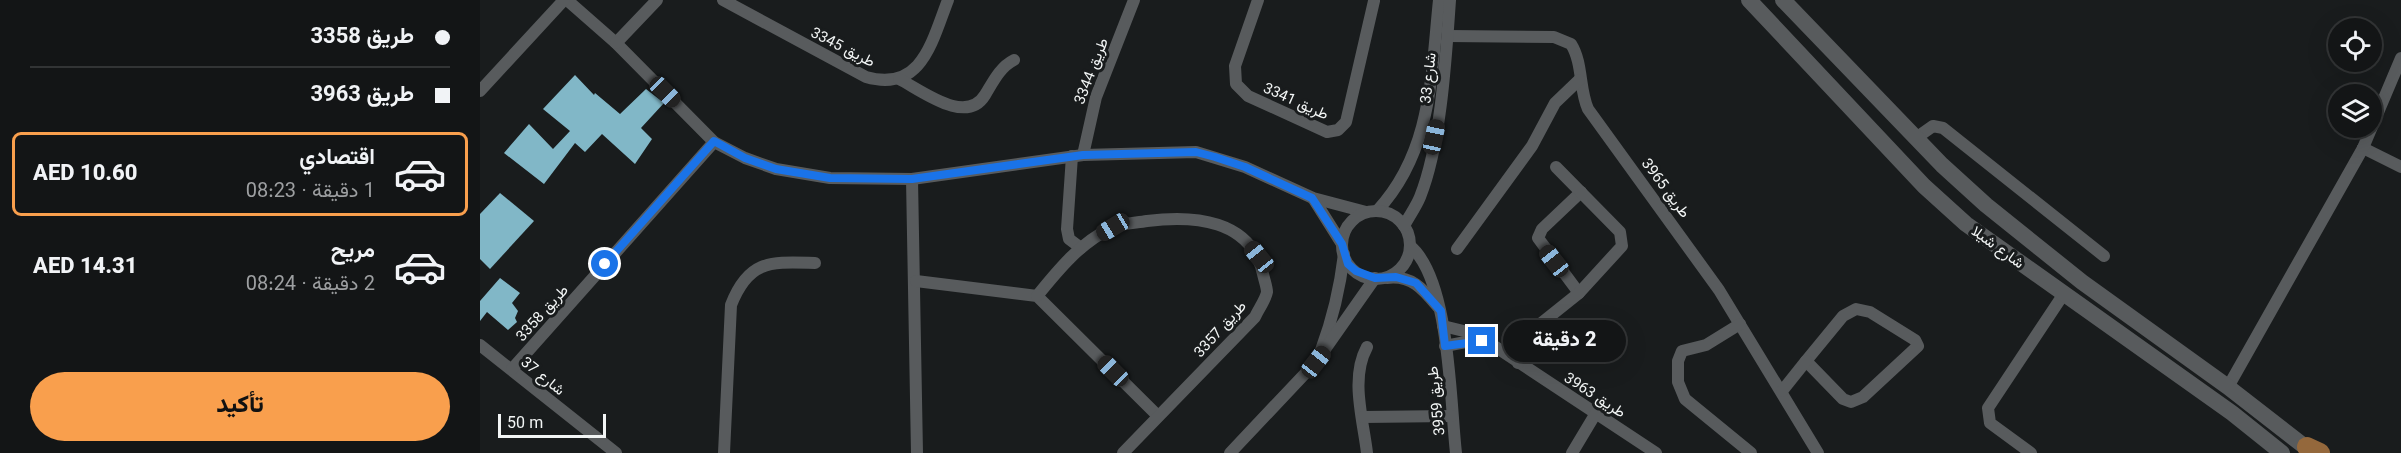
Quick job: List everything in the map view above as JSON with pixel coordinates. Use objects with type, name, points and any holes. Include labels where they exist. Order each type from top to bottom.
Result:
[{"type":"main road","name":"شارع شيلا","points":[[1749,0],[1924,186],[1966,224],[2232,413],[2283,453]]},
{"type":"main road","name":"شارع شيلا","points":[[1783,0],[1916,138],[1986,205],[2082,282],[2313,451]]},
{"type":"street","points":[[480,91],[566,0],[616,43],[714,141],[745,158],[776,169],[830,178],[912,179],[1078,156],[1196,152],[1245,167],[1312,198],[1387,213],[1404,226],[1410,246],[1402,265],[1380,278],[1316,362],[1230,453]]},
{"type":"street","points":[[616,43],[657,0]]},
{"type":"street","name":"طريق 3345","points":[[723,0],[866,77],[877,80],[899,79]]},
{"type":"street","points":[[899,79],[918,68],[931,44],[948,0]]},
{"type":"street","name":"طريق 3344","points":[[1081,249],[1069,238],[1067,229],[1078,156],[1096,97],[1134,0]]},
{"type":"street","name":"طريق 3341","points":[[1258,0],[1235,66],[1236,84],[1248,96],[1327,132],[1338,130],[1346,122],[1374,1]]},
{"type":"street","name":"شارع 33","points":[[1372,211],[1402,180],[1420,138],[1428,99],[1439,0]]},
{"type":"street","name":"شارع 33","points":[[1404,226],[1419,199],[1439,116],[1450,0]]},
{"type":"street","name":"طريق 3965","points":[[1448,36],[1560,37],[1575,50],[1579,80],[1588,109],[1696,255],[1782,391],[1818,453]]},
{"type":"street","points":[[2228,387],[2363,148],[2401,58]]},
{"type":"street","points":[[899,79],[953,106],[967,108],[980,102],[1006,64],[1014,60]]},
{"type":"street","points":[[1457,249],[1532,146],[1556,104],[1579,80]]},
{"type":"street","points":[[1916,138],[1933,126],[1943,128],[2104,256]]},
{"type":"street","name":"طريق 3358","points":[[512,369],[714,141]]},
{"type":"street","points":[[2363,148],[2401,167]]},
{"type":"street","points":[[1518,363],[1539,325],[1579,293],[1623,246],[1620,232],[1556,167]]},
{"type":"street","points":[[912,179],[916,281],[917,453]]},
{"type":"street","points":[[1579,293],[1538,238],[1542,229],[1581,192]]},
{"type":"street","points":[[1312,198],[1356,271],[1380,278],[1406,278],[1416,283],[1441,311]]},
{"type":"street","points":[[1316,362],[1334,315],[1343,249],[1349,224],[1372,211]]},
{"type":"street","name":"طريق 3357","points":[[1037,296],[1065,262],[1113,227],[1179,217],[1205,221],[1230,230],[1247,242],[1259,257],[1267,292],[1255,317],[1123,453]]},
{"type":"street","name":"طريق 3959","points":[[1410,246],[1426,264],[1441,311],[1456,453]]},
{"type":"street","points":[[724,453],[731,305],[739,285],[752,271],[770,262],[815,263]]},
{"type":"street","points":[[916,281],[1037,296],[1158,417]]},
{"type":"street","points":[[2031,453],[1990,423],[1988,408],[2063,295]]},
{"type":"street","points":[[1782,391],[1806,361],[1843,316],[1856,309],[1870,312],[1914,340],[1918,346],[1856,401],[1843,399],[1806,361]]},
{"type":"street","points":[[1740,324],[1706,345],[1682,351],[1678,358],[1678,382],[1685,399],[1751,453]]},
{"type":"street","name":"طريق 3963","points":[[1443,326],[1470,331],[1656,453]]},
{"type":"street","points":[[1445,346],[1471,341],[1488,342]]},
{"type":"street","name":"شارع 37","points":[[480,345],[612,452]]},
{"type":"street","points":[[1367,346],[1359,372],[1367,453]]},
{"type":"street","points":[[1572,453],[1596,413]]},
{"type":"street","points":[[1363,417],[1452,416]]},
{"type":"building","points":[[575,75],[594,95],[595,93],[620,114],[646,89],[664,103],[641,128],[652,139],[635,164],[602,134],[585,152],[575,143],[544,184],[504,153],[529,124],[553,149],[570,131],[543,109]]},
{"type":"building","points":[[500,193],[534,221],[490,269],[480,259],[480,214]]},
{"type":"building","points":[[500,278],[520,293],[512,303],[518,311],[515,318],[517,322],[508,330],[487,312],[480,321],[480,301]]},
{"type":"route","points":[[605,264],[714,141],[745,158],[776,169],[830,178],[912,179],[1083,155],[1196,152],[1245,167],[1312,198],[1342,244],[1348,264],[1356,271],[1364,276],[1375,278],[1406,278],[1424,290],[1441,311],[1445,346],[1482,341]]}]
